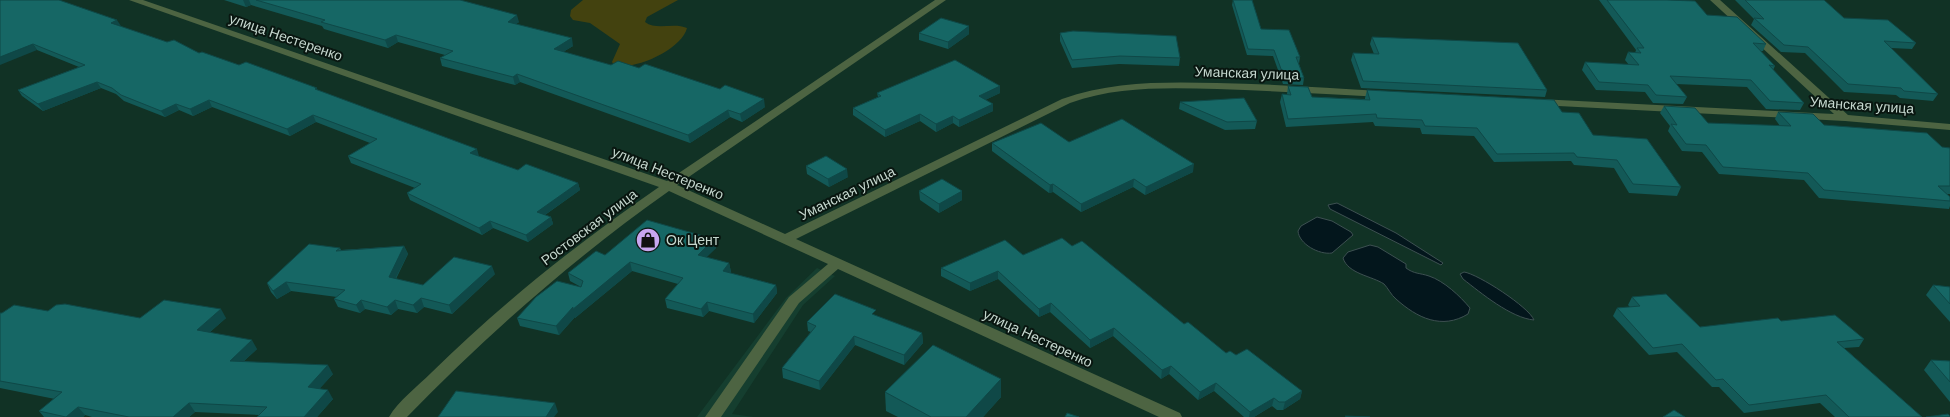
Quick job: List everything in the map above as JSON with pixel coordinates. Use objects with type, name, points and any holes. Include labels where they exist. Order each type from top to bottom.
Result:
[{"type":"street","name":"улица Нестеренко","points":[[134,0],[669,186],[1174,417]]},
{"type":"street","name":"Ростовская улица","points":[[397,417],[446,366],[507,309],[669,186],[941,0]]},
{"type":"street","points":[[1715,0],[1845,118]]},
{"type":"street","name":"Уманская улица","points":[[786,239],[1066,101],[1089,93],[1120,87],[1171,85],[1390,94]]},
{"type":"street","name":"Уманская улица","points":[[1528,102],[1845,118],[1950,127]]},
{"type":"street","points":[[713,417],[794,300],[837,263]]},
{"type":"shaded area","points":[[583,0],[678,0],[647,17],[645,22],[655,26],[682,26],[687,28],[683,36],[676,43],[656,57],[634,65],[614,65],[612,62],[620,44],[590,23],[573,20],[570,16],[571,10]]},
{"type":"shaded area","points":[[1337,203],[1396,233],[1443,263],[1441,265],[1330,209],[1328,205]]},
{"type":"shaded area","points":[[1317,217],[1332,221],[1353,235],[1332,253],[1310,248],[1299,236],[1298,231],[1301,226]]},
{"type":"shaded area","points":[[1370,245],[1378,247],[1406,264],[1406,268],[1409,270],[1435,278],[1446,285],[1470,308],[1468,314],[1458,319],[1439,321],[1430,320],[1412,312],[1393,296],[1384,284],[1350,268],[1343,258],[1348,252]]},
{"type":"shaded area","points":[[817,268],[835,276],[803,305],[732,414],[754,417],[697,417],[786,298]]},
{"type":"shaded area","points":[[1464,272],[1502,292],[1523,307],[1534,320],[1506,310],[1478,291],[1463,279],[1460,274]]},
{"type":"building","points":[[0,0],[59,0],[117,20],[111,23],[167,42],[174,40],[199,53],[202,52],[239,65],[246,62],[317,88],[315,89],[477,149],[470,153],[518,170],[526,164],[578,183],[537,212],[551,217],[526,235],[490,221],[479,228],[407,193],[421,184],[348,156],[377,139],[313,115],[287,129],[209,100],[190,109],[176,104],[161,111],[121,95],[112,88],[97,82],[38,104],[18,90],[85,65],[33,44],[0,57]]},
{"type":"building","points":[[256,0],[460,0],[517,15],[508,22],[572,38],[554,49],[611,65],[618,61],[639,68],[645,64],[720,89],[725,85],[764,99],[740,114],[728,110],[688,135],[517,74],[513,77],[440,58],[453,51],[396,35],[385,40],[321,22],[325,20]]},
{"type":"building","points":[[1233,0],[1252,0],[1261,29],[1289,30],[1300,57],[1296,57],[1304,78],[1284,77],[1274,50],[1248,49]]},
{"type":"building","points":[[1607,0],[1695,1],[1707,15],[1737,17],[1766,44],[1753,43],[1775,66],[1769,65],[1804,103],[1770,101],[1751,80],[1670,76],[1687,97],[1656,95],[1648,85],[1599,82],[1585,62],[1639,65],[1628,52],[1641,53],[1637,48],[1644,48]]},
{"type":"building","points":[[1745,0],[1824,0],[1844,18],[1888,20],[1916,43],[1884,41],[1938,94],[1904,91],[1901,88],[1848,84],[1808,47],[1784,45],[1754,18],[1764,19]]},
{"type":"building","points":[[941,18],[969,26],[948,42],[919,33]]},
{"type":"building","points":[[1073,31],[1176,36],[1180,58],[1120,56],[1072,60],[1060,33]]},
{"type":"building","points":[[1372,37],[1518,43],[1547,90],[1363,81],[1353,53],[1379,54]]},
{"type":"building","points":[[955,60],[1000,86],[979,96],[993,104],[959,120],[953,116],[936,124],[920,114],[885,130],[853,108],[881,96],[877,93]]},
{"type":"building","points":[[1288,86],[1308,87],[1312,97],[1370,100],[1367,90],[1554,100],[1562,112],[1579,113],[1593,135],[1647,139],[1681,187],[1633,184],[1617,160],[1577,157],[1574,153],[1497,154],[1477,128],[1425,126],[1422,120],[1377,118],[1376,114],[1288,119],[1282,94],[1291,95]]},
{"type":"building","points":[[1244,98],[1257,121],[1227,122],[1180,102]]},
{"type":"building","points":[[1664,106],[1695,108],[1708,123],[1791,126],[1778,112],[1813,114],[1824,125],[1927,133],[1942,147],[1950,148],[1950,186],[1938,186],[1950,197],[1950,201],[1824,190],[1808,173],[1723,167],[1706,145],[1686,144],[1671,124],[1677,125]]},
{"type":"building","points":[[1122,119],[1194,164],[1146,187],[1134,179],[1081,204],[1053,184],[1050,185],[992,143],[1041,123],[1069,142]]},
{"type":"building","points":[[826,156],[847,169],[828,179],[806,166]]},
{"type":"building","points":[[942,179],[962,191],[939,204],[919,191]]},
{"type":"building","points":[[647,220],[714,239],[698,255],[729,263],[723,271],[776,285],[753,314],[707,302],[701,309],[665,299],[683,278],[630,262],[572,310],[573,307],[556,326],[517,318],[536,297],[557,281],[581,287],[583,281],[568,273],[596,251],[605,255]]},
{"type":"building","points":[[1062,238],[1072,246],[1082,241],[1184,324],[1188,322],[1226,353],[1230,351],[1236,355],[1247,349],[1302,391],[1285,402],[1279,402],[1274,398],[1250,412],[1216,383],[1200,392],[1171,366],[1162,370],[1114,328],[1090,340],[1051,303],[1039,309],[998,271],[970,283],[941,268],[1005,240],[1023,255]]},
{"type":"building","points":[[309,244],[340,248],[336,251],[404,246],[389,277],[423,285],[454,257],[492,266],[449,305],[421,298],[413,305],[395,300],[387,307],[361,300],[356,305],[334,299],[345,290],[286,282],[273,291],[267,283]]},
{"type":"building","points":[[1933,285],[1950,287],[1950,304]]},
{"type":"building","points":[[835,294],[876,310],[872,314],[922,333],[904,355],[854,336],[819,381],[782,368],[816,326],[807,322]]},
{"type":"building","points":[[1666,294],[1700,327],[1778,318],[1781,321],[1835,315],[1864,339],[1837,342],[1922,417],[1849,417],[1826,395],[1749,405],[1723,379],[1716,380],[1682,344],[1653,348],[1617,308],[1640,306],[1632,297]]},
{"type":"building","points":[[164,300],[221,309],[197,330],[252,340],[230,361],[328,365],[308,387],[328,390],[304,417],[257,417],[267,407],[189,403],[173,417],[129,417],[78,407],[66,417],[39,411],[62,392],[0,381],[0,313],[14,305],[48,311],[56,305],[65,304],[140,318]]},
{"type":"building","points":[[933,345],[1001,379],[966,417],[931,417],[885,392]]},
{"type":"building","points":[[1931,360],[1950,361],[1950,382]]},
{"type":"building","points":[[456,391],[555,403],[546,417],[438,417]]},
{"type":"building","points":[[1674,410],[1685,417],[1663,417]]},
{"type":"building","points":[[1067,413],[1079,417],[1065,417]]},
{"type":"building","points":[[1948,414],[1950,417],[1926,417]]},
{"type":"place","name":"Ок Цент","points":[[648,240]]}]
